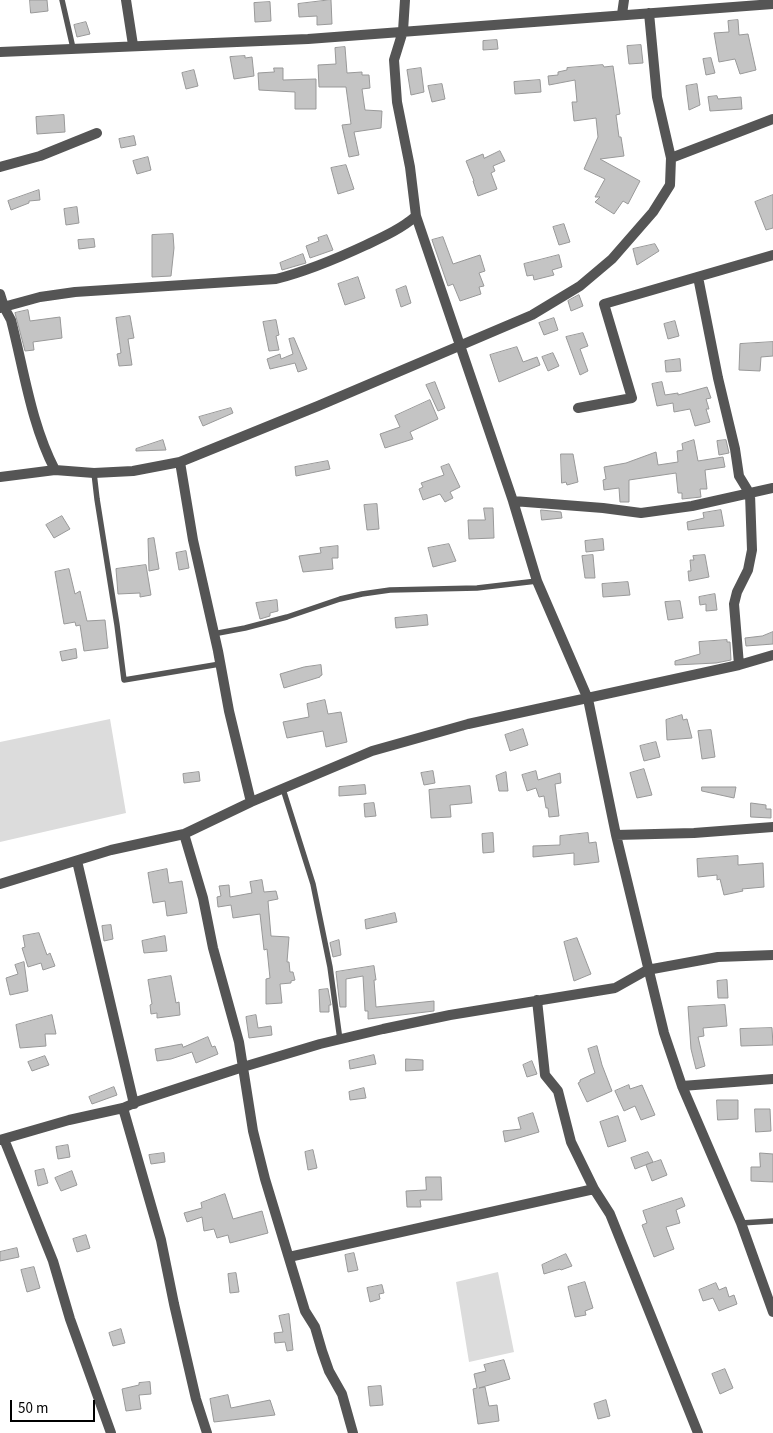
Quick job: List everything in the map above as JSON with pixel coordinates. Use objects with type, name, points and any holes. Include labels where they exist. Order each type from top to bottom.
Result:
[{"type":"street","points":[[126,0],[133,45]]},
{"type":"street","points":[[404,0],[403,31],[394,60],[397,102],[410,167],[416,216],[513,501],[537,581],[588,699],[616,836],[647,970],[664,1033],[682,1086],[741,1223],[773,1312]]},
{"type":"street","points":[[622,14],[624,0]]},
{"type":"street","points":[[0,52],[308,38],[773,4]]},
{"type":"street","points":[[0,477],[56,470],[94,473],[133,471],[180,462],[242,438],[532,315],[562,298],[612,259],[653,212],[670,185],[671,158],[657,97],[649,13]]},
{"type":"street","points":[[671,158],[773,119]]},
{"type":"street","points":[[0,167],[40,156],[97,133]]},
{"type":"street","points":[[2,308],[40,297],[75,292],[284,277],[306,271],[339,258],[404,226],[416,216]]},
{"type":"street","points":[[578,408],[632,398],[604,304],[773,255]]},
{"type":"street","points":[[698,277],[718,378],[735,449],[738,476],[750,494],[751,560],[737,592],[734,604],[739,666]]},
{"type":"street","points":[[0,294],[2,308],[12,320],[33,414],[48,456],[56,470]]},
{"type":"street","points":[[180,462],[193,540],[220,664],[228,711],[251,802]]},
{"type":"street","points":[[513,501],[641,513],[750,494],[773,488]]},
{"type":"street","points":[[0,884],[112,850],[184,834],[251,802],[372,751],[468,724],[739,666],[773,655]]},
{"type":"street","points":[[616,836],[773,827]]},
{"type":"street","points":[[184,834],[203,898],[212,948],[236,1034],[253,1131],[264,1180],[305,1311],[315,1327],[327,1364],[342,1394],[353,1433]]},
{"type":"street","points":[[77,861],[134,1104]]},
{"type":"street","points":[[111,1433],[70,1319],[54,1261],[2,1139],[70,1120],[124,1108],[243,1067],[340,1040],[450,1015],[615,988],[647,970],[718,957],[773,955]]},
{"type":"street","points":[[537,1000],[545,1075],[558,1091],[571,1142],[594,1189],[610,1214],[698,1433]]},
{"type":"street","points":[[682,1086],[773,1079]]},
{"type":"street","points":[[124,1108],[161,1240],[196,1399],[208,1433]]},
{"type":"street","points":[[289,1257],[594,1189]]},
{"type":"lane","points":[[62,0],[73,48]]},
{"type":"lane","points":[[94,473],[96,499],[124,680],[220,664]]},
{"type":"lane","points":[[213,634],[287,617],[340,599],[362,594],[390,590],[477,588],[537,581]]},
{"type":"lane","points":[[283,789],[313,884],[330,967],[340,1040]]},
{"type":"lane","points":[[741,1223],[773,1221]]},
{"type":"shaded area","points":[[110,719],[126,813],[0,842],[0,742]]},
{"type":"shaded area","points":[[498,1272],[514,1352],[469,1362],[456,1282]]},
{"type":"building","points":[[30,0],[47,0],[48,11],[31,13]]},
{"type":"building","points":[[331,0],[332,24],[317,25],[317,16],[299,17],[298,4]]},
{"type":"building","points":[[270,2],[271,21],[255,22],[254,3]]},
{"type":"building","points":[[738,20],[739,35],[748,34],[756,70],[740,74],[735,59],[719,62],[714,33],[729,32],[728,21]]},
{"type":"building","points":[[86,22],[90,34],[77,37],[74,25]]},
{"type":"building","points":[[497,40],[498,49],[483,50],[483,41]]},
{"type":"building","points":[[641,45],[643,63],[629,64],[627,46]]},
{"type":"building","points":[[345,47],[347,73],[362,72],[362,75],[369,75],[370,88],[362,89],[365,110],[382,111],[381,128],[354,132],[359,155],[349,157],[342,125],[351,124],[346,87],[319,87],[318,65],[336,64],[335,48]]},
{"type":"building","points":[[245,56],[245,58],[252,57],[254,76],[234,79],[230,57]]},
{"type":"building","points":[[711,58],[715,73],[706,75],[703,59]]},
{"type":"building","points":[[603,65],[604,67],[613,66],[620,114],[616,115],[624,156],[600,159],[640,181],[628,204],[623,201],[614,214],[595,202],[600,197],[595,197],[605,179],[584,169],[598,137],[596,118],[574,121],[572,102],[577,102],[575,80],[549,85],[548,76],[558,75],[558,72],[567,70],[567,68]]},
{"type":"building","points":[[274,68],[283,68],[283,80],[316,79],[316,109],[295,109],[295,92],[259,90],[258,73],[274,72]]},
{"type":"building","points":[[421,68],[424,92],[411,95],[407,70]]},
{"type":"building","points":[[194,70],[198,86],[186,89],[182,73]]},
{"type":"building","points":[[540,80],[541,92],[515,94],[514,82]]},
{"type":"building","points":[[442,84],[445,99],[432,102],[428,86]]},
{"type":"building","points":[[697,84],[700,105],[689,110],[686,86]]},
{"type":"building","points":[[717,96],[718,99],[741,97],[742,109],[710,111],[708,97]]},
{"type":"building","points":[[64,115],[65,132],[37,134],[36,117]]},
{"type":"building","points":[[134,136],[136,145],[121,148],[119,139]]},
{"type":"building","points":[[500,151],[505,161],[493,166],[495,171],[491,173],[497,189],[478,196],[466,161],[483,154],[484,158]]},
{"type":"building","points":[[148,157],[151,170],[137,174],[133,161]]},
{"type":"building","points":[[346,165],[354,189],[338,194],[331,168]]},
{"type":"building","points":[[39,190],[40,200],[29,201],[29,203],[11,210],[8,201]]},
{"type":"building","points":[[773,195],[773,228],[766,230],[755,202]]},
{"type":"building","points":[[77,207],[79,223],[66,225],[64,209]]},
{"type":"building","points":[[564,224],[570,242],[559,245],[553,227]]},
{"type":"building","points":[[173,234],[174,248],[171,276],[152,277],[152,235]]},
{"type":"building","points":[[327,235],[333,250],[310,258],[306,246],[319,241],[318,238]]},
{"type":"building","points":[[443,237],[453,264],[480,255],[485,271],[479,273],[484,286],[479,287],[481,294],[460,301],[453,284],[448,286],[432,240]]},
{"type":"building","points":[[94,239],[95,247],[79,249],[78,240]]},
{"type":"building","points":[[655,244],[659,251],[637,265],[633,249]]},
{"type":"building","points":[[303,254],[306,263],[282,270],[280,263]]},
{"type":"building","points":[[559,255],[562,267],[552,270],[554,275],[534,280],[533,275],[527,276],[524,264]]},
{"type":"building","points":[[358,277],[365,298],[345,305],[338,284]]},
{"type":"building","points":[[406,286],[411,303],[401,307],[396,290]]},
{"type":"building","points":[[579,295],[583,306],[571,311],[568,301]]},
{"type":"building","points":[[28,310],[30,321],[60,317],[62,338],[33,342],[34,350],[25,351],[15,313]]},
{"type":"building","points":[[130,316],[134,338],[128,339],[132,365],[119,366],[117,354],[121,353],[116,318]]},
{"type":"building","points":[[554,318],[558,330],[544,335],[539,323]]},
{"type":"building","points":[[276,320],[279,335],[276,336],[279,350],[269,351],[263,322]]},
{"type":"building","points":[[675,321],[679,336],[668,339],[664,324]]},
{"type":"building","points":[[583,333],[588,346],[580,349],[588,371],[580,375],[566,337]]},
{"type":"building","points":[[294,338],[307,369],[298,372],[295,363],[270,369],[267,359],[280,354],[281,359],[293,354],[289,339]]},
{"type":"building","points":[[773,342],[773,356],[761,357],[760,371],[739,370],[740,344]]},
{"type":"building","points":[[517,347],[523,362],[537,357],[540,365],[499,382],[490,355]]},
{"type":"building","points":[[553,353],[559,366],[548,371],[542,357]]},
{"type":"building","points":[[680,359],[681,371],[666,372],[665,361]]},
{"type":"building","points":[[435,382],[445,408],[438,411],[426,385]]},
{"type":"building","points":[[662,382],[665,395],[678,393],[678,395],[707,387],[711,398],[706,399],[709,409],[706,409],[710,422],[695,426],[690,409],[674,412],[673,403],[657,406],[652,384]]},
{"type":"building","points":[[430,400],[438,419],[410,432],[413,439],[385,448],[380,434],[400,427],[395,416]]},
{"type":"building","points":[[231,408],[233,413],[203,426],[199,417]]},
{"type":"building","points":[[163,440],[166,450],[136,451],[136,449]]},
{"type":"building","points":[[694,440],[698,461],[723,457],[725,467],[705,470],[707,489],[700,489],[701,497],[682,499],[682,493],[678,493],[676,473],[629,480],[629,502],[620,502],[619,488],[604,490],[603,480],[606,479],[604,467],[626,463],[656,452],[658,465],[678,462],[677,451],[683,450],[682,444]]},
{"type":"building","points":[[726,440],[729,453],[719,455],[717,441]]},
{"type":"building","points":[[561,454],[573,454],[578,482],[567,485],[566,482],[562,483]]},
{"type":"building","points":[[328,461],[330,469],[296,476],[295,467]]},
{"type":"building","points":[[449,464],[460,487],[450,492],[453,498],[445,502],[440,494],[423,500],[419,489],[423,487],[421,483],[444,475],[441,467]]},
{"type":"building","points":[[377,504],[379,529],[367,530],[364,505]]},
{"type":"building","points":[[484,508],[493,508],[494,538],[469,539],[468,520],[485,520]]},
{"type":"building","points":[[541,510],[561,512],[562,518],[542,520]]},
{"type":"building","points":[[721,510],[724,526],[688,530],[687,522],[704,518],[703,513]]},
{"type":"building","points":[[62,516],[70,529],[54,538],[46,525]]},
{"type":"building","points":[[154,538],[159,569],[149,571],[148,539]]},
{"type":"building","points":[[603,539],[604,550],[586,552],[585,541]]},
{"type":"building","points":[[449,544],[456,561],[433,567],[428,548]]},
{"type":"building","points":[[338,546],[338,558],[332,558],[333,569],[303,572],[299,556],[321,553],[320,548]]},
{"type":"building","points":[[186,551],[189,568],[179,570],[176,553]]},
{"type":"building","points":[[593,555],[595,578],[585,578],[582,556]]},
{"type":"building","points":[[705,555],[709,577],[689,581],[688,571],[691,571],[690,560],[694,560],[693,556]]},
{"type":"building","points":[[146,565],[151,595],[140,597],[140,593],[118,594],[116,569]]},
{"type":"building","points":[[69,569],[75,594],[80,591],[87,621],[105,620],[108,648],[84,651],[80,625],[76,626],[75,622],[64,624],[55,572]]},
{"type":"building","points":[[628,582],[630,595],[603,597],[602,584]]},
{"type":"building","points":[[715,594],[717,610],[706,611],[706,604],[700,605],[699,597]]},
{"type":"building","points":[[277,600],[278,611],[260,619],[256,603]]},
{"type":"building","points":[[680,601],[683,618],[668,620],[665,602]]},
{"type":"building","points":[[427,615],[428,625],[396,628],[395,618]]},
{"type":"building","points":[[773,632],[773,644],[746,646],[745,638],[762,636]]},
{"type":"building","points":[[727,640],[727,642],[730,642],[731,660],[716,663],[675,665],[675,661],[700,654],[699,642]]},
{"type":"building","points":[[76,649],[77,658],[62,661],[60,652]]},
{"type":"building","points":[[321,665],[322,675],[320,677],[284,688],[280,674],[304,667]]},
{"type":"building","points":[[325,700],[328,714],[341,712],[347,742],[326,747],[323,731],[287,738],[283,722],[309,717],[307,704]]},
{"type":"building","points":[[682,715],[683,720],[687,719],[692,738],[667,740],[666,720]]},
{"type":"building","points":[[523,729],[528,745],[510,751],[505,735]]},
{"type":"building","points":[[711,730],[715,757],[702,759],[698,731]]},
{"type":"building","points":[[656,742],[660,757],[644,761],[640,746]]},
{"type":"building","points":[[644,769],[652,795],[637,798],[630,773]]},
{"type":"building","points":[[433,771],[435,783],[424,785],[421,773]]},
{"type":"building","points":[[536,771],[538,780],[560,773],[561,783],[555,784],[559,816],[549,817],[544,796],[539,797],[536,788],[527,791],[522,775]]},
{"type":"building","points":[[199,772],[200,781],[184,783],[183,774]]},
{"type":"building","points":[[506,772],[508,791],[499,791],[496,776]]},
{"type":"building","points":[[365,785],[366,794],[339,796],[339,787]]},
{"type":"building","points":[[470,786],[472,803],[450,805],[451,817],[431,818],[429,790]]},
{"type":"building","points":[[702,787],[736,787],[734,798],[702,791]]},
{"type":"building","points":[[374,803],[376,816],[365,817],[364,804]]},
{"type":"building","points":[[751,803],[766,805],[766,809],[771,809],[771,818],[751,817]]},
{"type":"building","points":[[493,833],[494,852],[483,853],[482,834]]},
{"type":"building","points":[[588,833],[589,843],[596,842],[599,862],[574,865],[574,853],[533,857],[533,846],[560,845],[560,836]]},
{"type":"building","points":[[738,856],[738,865],[763,863],[764,887],[742,889],[743,891],[724,895],[720,879],[717,880],[717,875],[698,877],[697,859]]},
{"type":"building","points":[[167,869],[169,883],[182,881],[187,913],[167,916],[165,901],[153,903],[148,873]]},
{"type":"building","points":[[262,880],[264,892],[276,891],[278,899],[268,901],[271,936],[289,937],[287,962],[289,962],[290,972],[293,972],[295,980],[291,981],[291,983],[280,984],[282,1003],[266,1004],[266,979],[270,978],[267,949],[264,950],[260,914],[233,918],[231,905],[218,907],[217,897],[221,896],[219,886],[229,885],[230,897],[252,893],[250,882]]},
{"type":"building","points":[[395,913],[397,922],[366,929],[365,920]]},
{"type":"building","points":[[111,925],[113,939],[104,941],[102,926]]},
{"type":"building","points":[[39,933],[47,955],[50,953],[55,966],[43,970],[41,963],[28,967],[22,948],[25,947],[23,936]]},
{"type":"building","points":[[165,936],[167,951],[144,953],[142,941]]},
{"type":"building","points":[[577,938],[591,974],[574,981],[564,942]]},
{"type":"building","points":[[339,940],[341,955],[333,957],[330,943]]},
{"type":"building","points":[[24,962],[28,991],[10,995],[6,978],[18,974],[15,965]]},
{"type":"building","points":[[374,966],[376,1007],[434,1001],[434,1011],[368,1019],[368,1011],[365,1011],[363,976],[346,979],[346,1007],[340,1007],[336,972]]},
{"type":"building","points":[[171,976],[176,1003],[179,1002],[180,1015],[157,1018],[157,1013],[151,1014],[150,1005],[152,1004],[148,980]]},
{"type":"building","points":[[727,980],[728,998],[718,998],[717,981]]},
{"type":"building","points":[[328,989],[331,1005],[329,1005],[329,1012],[320,1012],[319,990]]},
{"type":"building","points":[[725,1005],[727,1026],[703,1028],[704,1036],[698,1037],[705,1066],[696,1069],[691,1049],[688,1007]]},
{"type":"building","points":[[52,1015],[56,1034],[45,1034],[46,1046],[20,1048],[16,1025]]},
{"type":"building","points":[[256,1015],[258,1028],[271,1026],[272,1035],[249,1038],[246,1017]]},
{"type":"building","points":[[772,1028],[773,1045],[741,1046],[740,1029]]},
{"type":"building","points":[[208,1037],[212,1047],[215,1046],[218,1054],[196,1063],[192,1052],[171,1059],[157,1061],[155,1049],[182,1044],[183,1047]]},
{"type":"building","points":[[597,1046],[612,1091],[587,1102],[578,1083],[580,1080],[595,1073],[588,1049]]},
{"type":"building","points":[[374,1055],[376,1064],[350,1069],[349,1061]]},
{"type":"building","points":[[45,1056],[49,1065],[32,1071],[28,1062]]},
{"type":"building","points":[[406,1059],[423,1060],[423,1070],[406,1071]]},
{"type":"building","points":[[532,1061],[537,1074],[527,1077],[523,1065]]},
{"type":"building","points":[[629,1085],[630,1089],[642,1085],[655,1115],[641,1120],[635,1106],[624,1111],[615,1091]]},
{"type":"building","points":[[114,1087],[117,1095],[92,1104],[89,1097]]},
{"type":"building","points":[[364,1088],[366,1098],[350,1100],[349,1092]]},
{"type":"building","points":[[717,1100],[738,1100],[738,1119],[718,1120]]},
{"type":"building","points":[[755,1109],[770,1109],[771,1131],[756,1132]]},
{"type":"building","points":[[533,1113],[539,1132],[505,1142],[503,1131],[521,1129],[518,1118]]},
{"type":"building","points":[[618,1116],[626,1141],[608,1147],[600,1122]]},
{"type":"building","points":[[68,1145],[70,1157],[58,1159],[56,1147]]},
{"type":"building","points":[[313,1150],[317,1168],[308,1170],[305,1152]]},
{"type":"building","points":[[648,1152],[653,1162],[635,1169],[631,1158]]},
{"type":"building","points":[[164,1153],[165,1162],[151,1164],[149,1155]]},
{"type":"building","points":[[760,1153],[773,1154],[773,1182],[751,1181],[751,1167],[760,1167]]},
{"type":"building","points":[[661,1160],[667,1175],[652,1181],[646,1165]]},
{"type":"building","points":[[44,1169],[48,1183],[38,1186],[35,1171]]},
{"type":"building","points":[[72,1171],[77,1185],[61,1191],[55,1178]]},
{"type":"building","points":[[426,1177],[441,1177],[442,1200],[420,1200],[421,1207],[407,1207],[406,1191],[426,1190]]},
{"type":"building","points":[[225,1194],[233,1219],[262,1211],[268,1233],[230,1243],[228,1235],[217,1238],[214,1229],[204,1231],[202,1217],[187,1222],[184,1213],[202,1208],[201,1203]]},
{"type":"building","points":[[682,1198],[685,1206],[676,1210],[680,1223],[666,1227],[674,1249],[654,1257],[642,1225],[647,1223],[643,1211]]},
{"type":"building","points":[[86,1235],[90,1248],[77,1252],[73,1239]]},
{"type":"building","points":[[17,1248],[19,1257],[0,1261],[0,1252]]},
{"type":"building","points":[[354,1253],[358,1270],[348,1272],[345,1255]]},
{"type":"building","points":[[566,1254],[572,1266],[544,1274],[542,1265]]},
{"type":"building","points":[[34,1267],[40,1288],[27,1292],[21,1270]]},
{"type":"building","points":[[236,1273],[239,1292],[230,1293],[228,1274]]},
{"type":"building","points":[[585,1282],[593,1308],[585,1311],[586,1315],[575,1317],[568,1287]]},
{"type":"building","points":[[716,1283],[719,1290],[726,1287],[729,1297],[734,1295],[737,1304],[719,1311],[713,1298],[703,1301],[699,1290]]},
{"type":"building","points":[[382,1285],[384,1293],[379,1294],[380,1299],[370,1302],[367,1288]]},
{"type":"building","points":[[289,1314],[293,1350],[287,1351],[285,1342],[275,1343],[274,1333],[283,1332],[279,1316]]},
{"type":"building","points":[[121,1329],[125,1343],[113,1346],[109,1333]]},
{"type":"building","points":[[504,1360],[510,1379],[479,1388],[485,1387],[489,1406],[497,1405],[499,1421],[478,1424],[473,1389],[477,1388],[474,1374],[486,1371],[484,1365]]},
{"type":"building","points":[[725,1369],[733,1388],[720,1394],[712,1374]]},
{"type":"building","points":[[150,1382],[151,1394],[139,1395],[141,1409],[126,1411],[122,1389],[139,1385],[139,1383]]},
{"type":"building","points":[[381,1386],[383,1405],[370,1406],[368,1387]]},
{"type":"building","points":[[228,1395],[231,1408],[270,1400],[275,1415],[214,1422],[210,1399]]},
{"type":"building","points":[[606,1400],[610,1416],[598,1419],[594,1404]]}]
